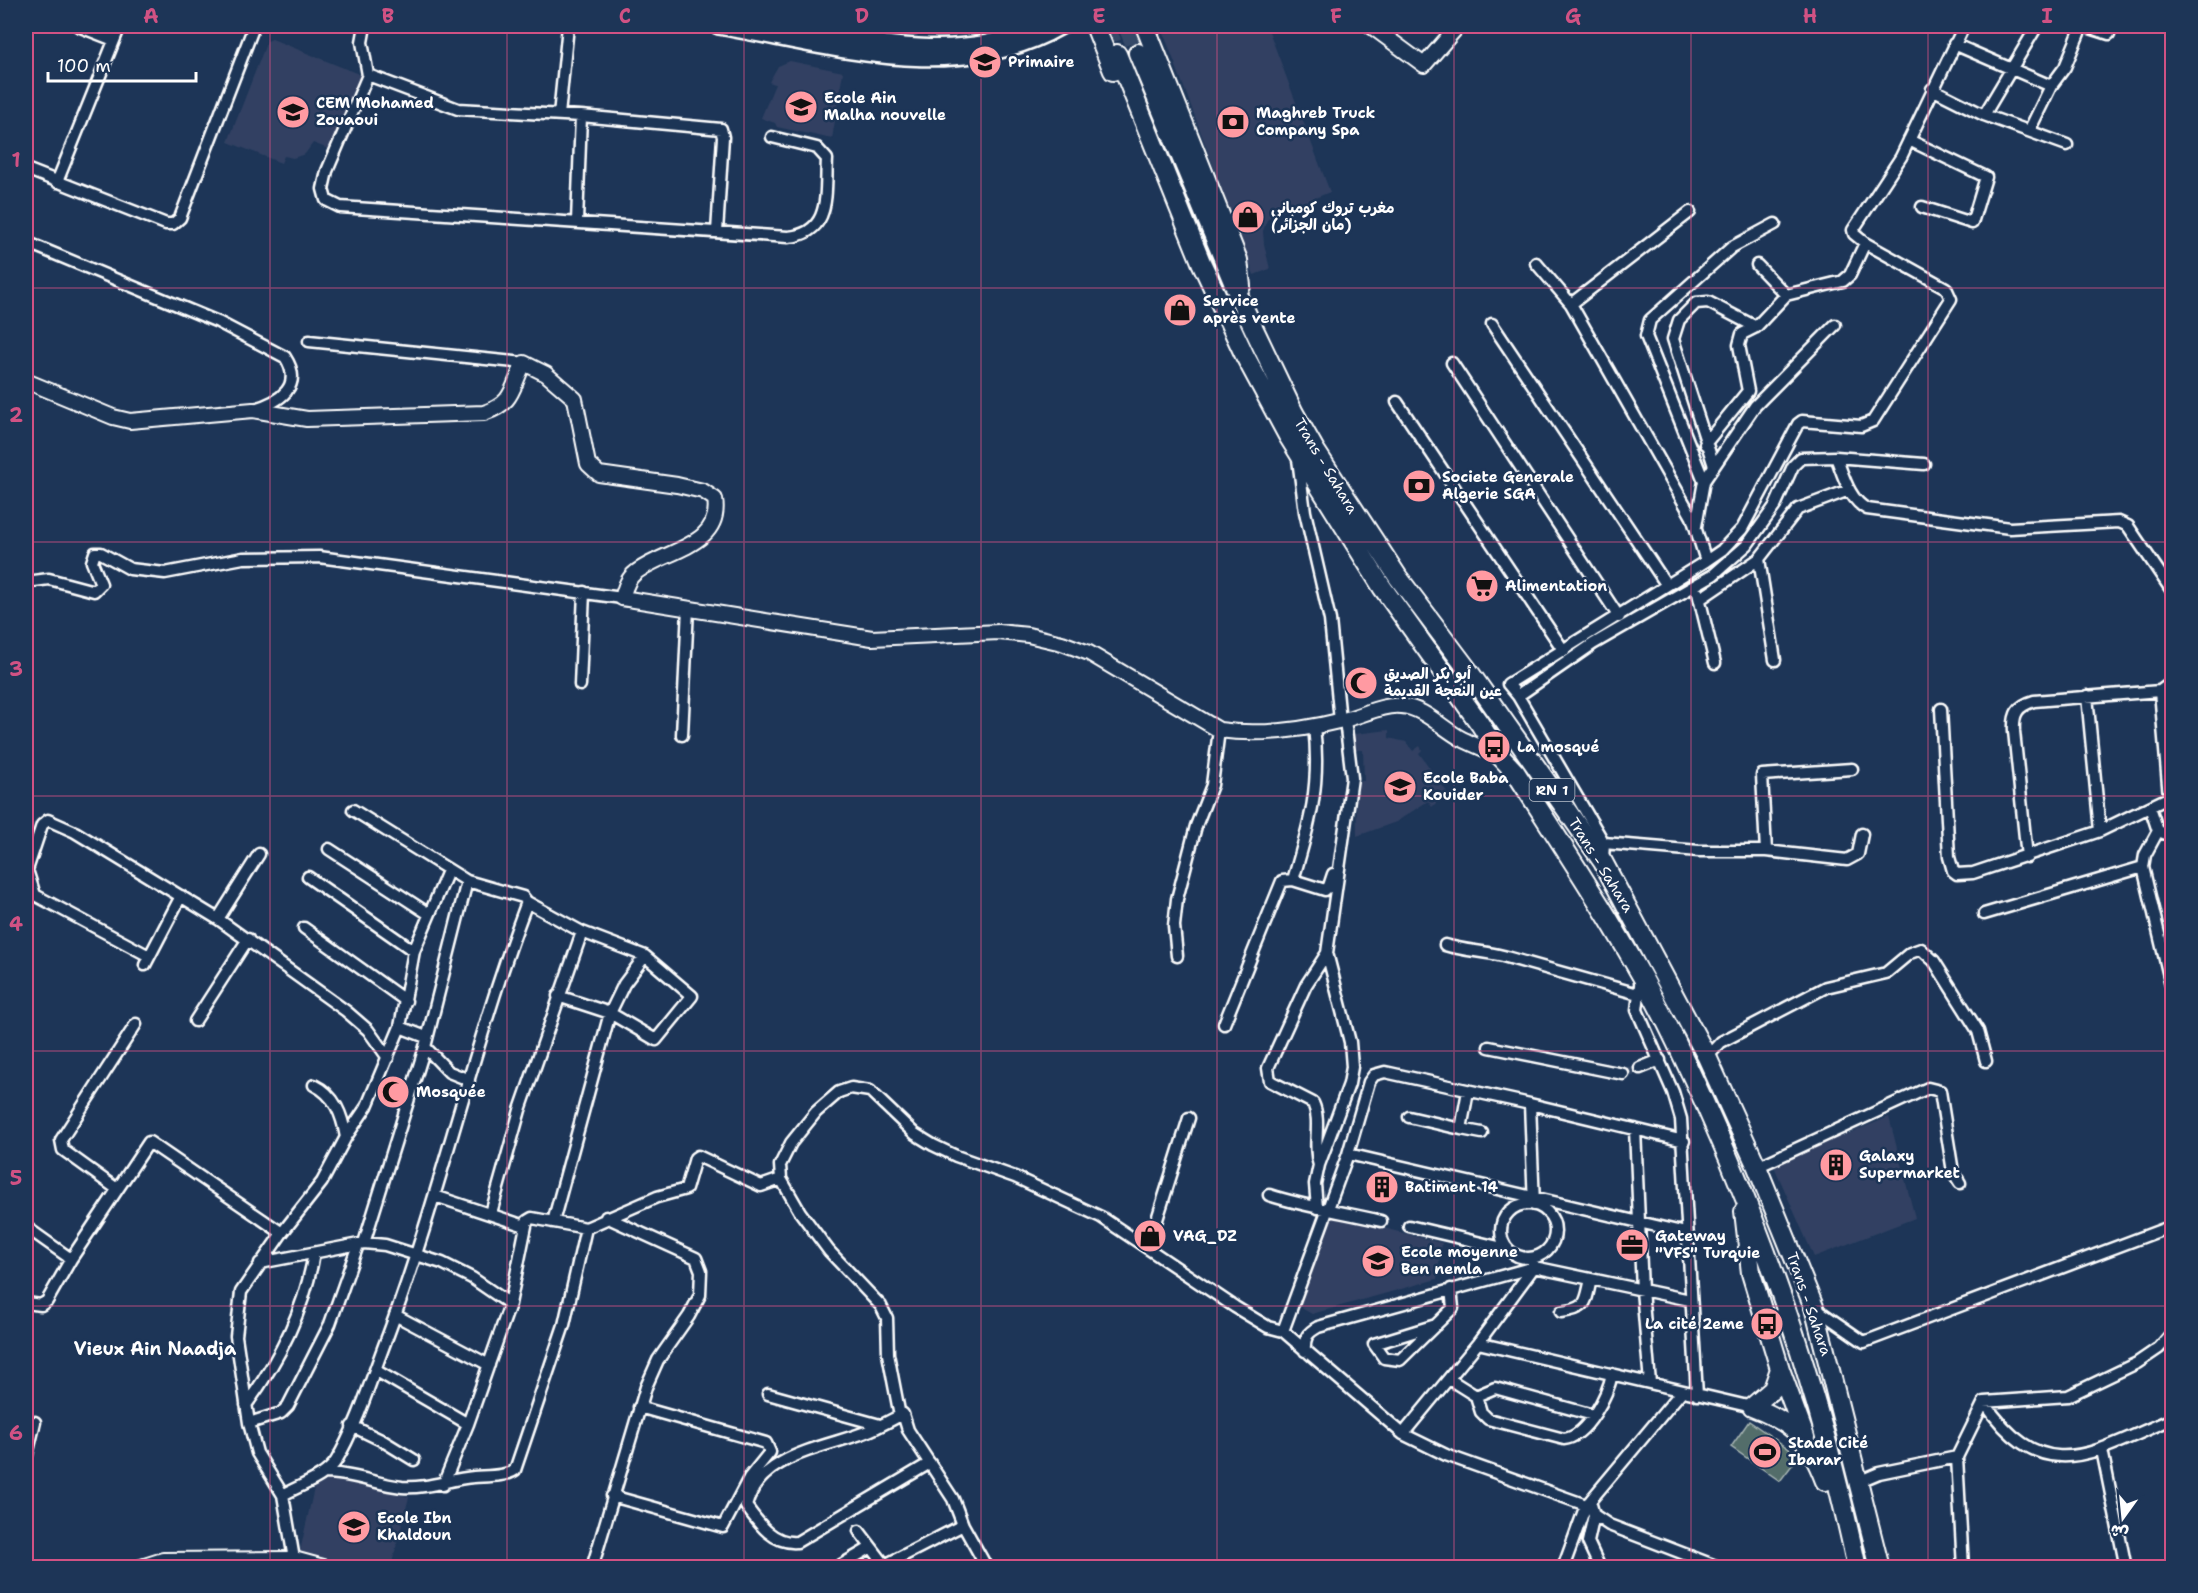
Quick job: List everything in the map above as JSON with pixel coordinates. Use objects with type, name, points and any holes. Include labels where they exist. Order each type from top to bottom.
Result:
[{"type":"highway","points":[[1095,26],[1173,224],[1201,262]]},
{"type":"highway","points":[[1144,26],[1238,260],[1243,306]]},
{"type":"highway","name":"Trans - Sahara","points":[[1138,53],[1243,306],[1294,413],[1352,511],[1603,862],[1707,1057],[1757,1167],[1814,1307],[1860,1481],[1880,1568]]},
{"type":"highway","name":"Trans - Sahara","points":[[1117,54],[1201,262],[1245,356],[1297,449],[1382,586],[1480,724],[1500,756],[1516,773],[1606,914],[1639,986],[1676,1041],[1761,1238],[1804,1360],[1855,1560]]},
{"type":"highway","points":[[1743,1194],[1751,1274],[1780,1369],[1855,1560]]},
{"type":"highway","points":[[1780,1369],[1773,1389],[1752,1407],[1782,1420],[1807,1441]]},
{"type":"main road","points":[[718,26],[843,51],[903,57],[989,53],[1021,45],[1062,26]]},
{"type":"main road","points":[[788,26],[871,44],[930,47],[986,42],[1037,26]]},
{"type":"street","points":[[78,26],[114,40]]},
{"type":"street","points":[[57,182],[120,26]]},
{"type":"street","points":[[26,169],[166,224],[173,224],[180,218],[254,26]]},
{"type":"street","points":[[365,26],[362,42],[368,75],[327,171],[322,189],[326,200],[340,207],[788,237],[804,236],[814,229],[824,208],[827,159],[817,148],[772,137]]},
{"type":"street","points":[[559,115],[568,26]]},
{"type":"street","points":[[1371,26],[1424,65],[1458,26]]},
{"type":"street","points":[[1603,862],[1604,843],[1518,696],[1508,684],[1619,618],[1666,584],[1722,550],[1742,529],[1798,424],[1802,421],[1861,426],[1873,421],[1951,299],[1946,288],[1865,243],[1854,234],[1853,230],[1883,188],[1964,26]]},
{"type":"street","points":[[1984,115],[2013,70],[2037,26]]},
{"type":"street","points":[[2029,131],[2051,86],[2089,26],[2109,34]]},
{"type":"street","points":[[1954,44],[2051,86]]},
{"type":"street","points":[[368,75],[458,109],[713,126],[721,129],[723,137],[717,232]]},
{"type":"street","points":[[1932,89],[1984,115],[2067,145]]},
{"type":"street","points":[[577,222],[581,116]]},
{"type":"street","points":[[1909,140],[1986,177],[1972,223],[1922,207]]},
{"type":"street","points":[[1571,304],[1690,212]]},
{"type":"street","points":[[1704,481],[1646,336],[1650,320],[1732,247],[1775,224]]},
{"type":"street","points":[[26,242],[218,322],[271,347],[285,357],[291,366],[290,386],[278,400],[253,410]]},
{"type":"street","points":[[1705,444],[1748,391],[1739,345],[1742,334],[1756,327],[1786,295],[1844,280],[1850,275],[1865,243]]},
{"type":"street","points":[[1536,263],[1571,304],[1696,526],[1706,561]]},
{"type":"street","points":[[1757,265],[1786,295]]},
{"type":"street","points":[[1714,466],[1705,444],[1673,339],[1679,320],[1696,303],[1708,302],[1756,327]]},
{"type":"street","points":[[1492,324],[1666,584]]},
{"type":"street","points":[[1696,526],[1704,481],[1755,406],[1835,325]]},
{"type":"street","points":[[309,341],[524,363],[546,374],[575,399],[588,464],[599,474],[677,484],[703,491],[715,499],[717,514],[714,524],[703,536],[634,573],[626,585],[622,598]]},
{"type":"street","points":[[26,381],[113,417],[130,421],[253,410],[307,418],[484,413],[501,407],[511,394],[524,363]]},
{"type":"street","points":[[1452,363],[1619,618]]},
{"type":"street","points":[[1397,402],[1564,651]]},
{"type":"street","points":[[1297,449],[1305,512],[1330,620],[1352,778],[1327,953],[1350,1042],[1352,1067],[1349,1084],[1319,1165],[1316,1184],[1323,1208]]},
{"type":"street","points":[[1518,696],[1593,644],[1696,587],[1747,545],[1775,506],[1793,466],[1801,458],[1836,457],[1924,464]]},
{"type":"street","points":[[1836,457],[1849,490],[1867,509],[2010,528],[2119,522],[2128,526],[2172,591]]},
{"type":"street","points":[[1700,599],[1759,559],[1798,509],[1849,490]]},
{"type":"street","points":[[26,582],[49,579],[94,591],[101,584],[92,558],[95,553],[101,553],[130,569],[165,573],[243,558],[319,557],[584,592],[766,623],[872,638],[999,632],[1062,643],[1089,652],[1172,704],[1220,730],[1243,734],[1314,726],[1389,706],[1404,705],[1461,738],[1500,756]]},
{"type":"street","points":[[1759,559],[1775,660]]},
{"type":"street","points":[[1696,587],[1715,663]]},
{"type":"street","points":[[580,685],[584,592]]},
{"type":"street","points":[[682,735],[688,608]]},
{"type":"street","points":[[2027,856],[2015,716],[2022,704],[2087,696],[2160,691],[2172,682]]},
{"type":"street","points":[[1941,709],[1949,857],[1953,871],[1962,875],[2100,831],[2171,796],[2160,691]]},
{"type":"street","points":[[2087,696],[2100,831]]},
{"type":"street","points":[[1293,880],[1311,819],[1314,800],[1318,761],[1314,726]]},
{"type":"street","points":[[1177,956],[1174,926],[1177,899],[1196,826],[1212,785],[1220,730]]},
{"type":"street","points":[[1766,851],[1760,780],[1762,776],[1852,769]]},
{"type":"street","points":[[2150,807],[2158,831],[2145,855],[2143,867],[2172,989]]},
{"type":"street","points":[[353,810],[467,881],[514,893],[582,932],[645,956],[691,994],[691,999],[656,1040],[610,1013],[558,996]]},
{"type":"street","points":[[1224,1024],[1282,881],[1293,880],[1322,891],[1327,889],[1347,818]]},
{"type":"street","points":[[181,896],[147,961],[35,895],[27,870],[42,825],[48,820],[57,822],[181,896],[248,939],[368,1030],[388,1058]]},
{"type":"street","points":[[2158,831],[2172,836]]},
{"type":"street","points":[[1604,843],[1699,851],[1766,851],[1847,860],[1858,854],[1862,834]]},
{"type":"street","points":[[329,849],[429,914]]},
{"type":"street","points":[[218,919],[259,854]]},
{"type":"street","points":[[1984,914],[2143,867]]},
{"type":"street","points":[[294,1559],[283,1495],[258,1453],[249,1423],[236,1336],[241,1292],[259,1263],[322,1182],[346,1137],[367,1106],[400,1027],[414,951],[448,871]]},
{"type":"street","points":[[308,877],[414,951]]},
{"type":"street","points":[[249,1423],[281,1413],[288,1406],[330,1324],[361,1244],[426,1042],[467,881]]},
{"type":"street","points":[[283,1495],[325,1473],[336,1462],[352,1426],[375,1370],[416,1254],[500,973],[528,902]]},
{"type":"street","points":[[304,928],[406,1001]]},
{"type":"street","points":[[490,1213],[520,1110],[582,932]]},
{"type":"street","points":[[195,1021],[248,939]]},
{"type":"street","points":[[1445,945],[1472,953],[1486,952],[1639,986],[1637,1010],[1681,1119],[1697,1395]]},
{"type":"street","points":[[1707,1057],[1721,1042],[1826,987],[1886,973],[1910,953],[1921,950],[1934,961],[1978,1031],[1986,1061]]},
{"type":"street","points":[[1319,1165],[1315,1154],[1316,1110],[1313,1103],[1270,1081],[1268,1068],[1306,985],[1327,953]]},
{"type":"street","points":[[553,1222],[610,1013],[624,984],[645,956]]},
{"type":"street","points":[[117,1189],[63,1150],[61,1140],[136,1024]]},
{"type":"street","points":[[400,1027],[426,1042],[449,1072],[469,1080]]},
{"type":"street","points":[[1489,1047],[1623,1074]]},
{"type":"street","points":[[1640,1068],[1659,1060]]},
{"type":"street","points":[[1283,1332],[1323,1208],[1348,1154],[1369,1082],[1374,1075],[1385,1072],[1684,1141]]},
{"type":"street","points":[[314,1085],[332,1097],[343,1120],[346,1137]]},
{"type":"street","points":[[987,1568],[963,1525],[953,1499],[908,1430],[903,1414],[899,1411],[888,1354],[887,1318],[881,1306],[829,1251],[800,1212],[781,1179],[780,1165],[784,1155],[816,1112],[839,1092],[862,1088],[870,1091],[915,1134],[933,1145],[1089,1211],[1235,1307],[1268,1327],[1283,1332],[1403,1434],[1446,1455],[1588,1503],[1594,1515],[1609,1525],[1720,1568]]},
{"type":"street","points":[[1757,1167],[1928,1088],[1935,1088],[1940,1091],[1953,1172],[1960,1183]]},
{"type":"street","points":[[1461,1129],[1468,1091]]},
{"type":"street","points":[[1403,1434],[1478,1343],[1533,1263],[1547,1251],[1555,1236],[1553,1219],[1534,1201],[1530,1104]]},
{"type":"street","points":[[1409,1117],[1482,1133]]},
{"type":"street","points":[[1148,1248],[1189,1118]]},
{"type":"street","points":[[1635,1129],[1642,1290],[1650,1383]]},
{"type":"street","points":[[26,1303],[40,1305],[47,1301],[71,1259],[149,1142],[282,1233]]},
{"type":"street","points":[[1348,1154],[1534,1201],[1686,1233]]},
{"type":"street","points":[[443,1485],[468,1424],[510,1304],[527,1221],[532,1218],[586,1228],[606,1217],[657,1197],[686,1189],[695,1158],[698,1156],[761,1186],[781,1179]]},
{"type":"street","points":[[1269,1195],[1381,1221]]},
{"type":"street","points":[[435,1196],[525,1226]]},
{"type":"street","points":[[1507,1249],[1500,1231],[1507,1214],[1523,1204],[1534,1201]]},
{"type":"street","points":[[591,1568],[639,1407],[658,1360],[689,1316],[700,1295],[701,1271],[696,1258],[606,1217]]},
{"type":"street","points":[[1409,1226],[1507,1249],[1514,1255],[1533,1263],[1591,1279],[1690,1300]]},
{"type":"street","points":[[1814,1307],[1864,1342],[2172,1226]]},
{"type":"street","points":[[26,1227],[71,1259]]},
{"type":"street","points":[[325,1473],[340,1473],[400,1487],[425,1488],[515,1470],[564,1325],[586,1228]]},
{"type":"street","points":[[259,1263],[361,1244],[385,1245],[442,1263],[472,1278],[510,1304]]},
{"type":"street","points":[[246,1405],[260,1386],[295,1324],[309,1281],[314,1253]]},
{"type":"street","points":[[1305,1351],[1304,1341],[1309,1332],[1318,1327],[1533,1263]]},
{"type":"street","points":[[1561,1312],[1580,1309],[1585,1305],[1591,1279]]},
{"type":"street","points":[[1436,1325],[1374,1344],[1384,1358],[1400,1360],[1436,1325],[1453,1308],[1451,1289]]},
{"type":"street","points":[[395,1315],[489,1365]]},
{"type":"street","points":[[1984,1402],[2068,1396],[2137,1363],[2160,1348],[2172,1333]]},
{"type":"street","points":[[1478,1343],[1752,1407]]},
{"type":"street","points":[[375,1370],[468,1424]]},
{"type":"street","points":[[1449,1379],[1476,1396],[1481,1412],[1488,1419],[1564,1439],[1573,1437],[1593,1415],[1609,1389],[1612,1374]]},
{"type":"street","points":[[1476,1396],[1495,1388],[1593,1415]]},
{"type":"street","points":[[1563,1568],[1588,1503],[1682,1391]]},
{"type":"street","points":[[768,1394],[880,1425]]},
{"type":"street","points":[[1984,1402],[2002,1428],[2033,1451],[2072,1457],[2102,1450],[2172,1419]]},
{"type":"street","points":[[1963,1568],[1958,1457],[1984,1402]]},
{"type":"street","points":[[612,1496],[723,1527],[749,1478],[770,1452],[766,1443],[639,1407]]},
{"type":"street","points":[[903,1414],[776,1465],[754,1485],[746,1506],[758,1523],[780,1540],[797,1542],[930,1463]]},
{"type":"street","points":[[26,1459],[35,1422]]},
{"type":"street","points":[[352,1426],[414,1460]]},
{"type":"street","points":[[2102,1450],[2126,1568]]},
{"type":"street","points":[[1860,1481],[1879,1473],[1958,1457]]},
{"type":"street","points":[[1594,1515],[1588,1542],[1600,1568]]},
{"type":"street","points":[[859,1531],[882,1564],[888,1564],[963,1525]]},
{"type":"street","points":[[836,1568],[870,1548]]},
{"type":"street","points":[[138,1568],[163,1560],[229,1564],[294,1559],[312,1566],[327,1568]]},
{"type":"shaded area","points":[[1161,26],[1267,26],[1330,192],[1273,215],[1267,220],[1263,231],[1270,269],[1254,275]]},
{"type":"shaded area","name":"CEM Mohamed Zouaoui","points":[[272,39],[361,75],[331,150],[313,143],[305,154],[293,158],[284,156],[281,163],[228,142],[267,41]]},
{"type":"shaded area","name":"Ecole Ain Malha nouvelle","points":[[790,61],[843,72],[832,139],[777,127],[775,123],[761,118],[775,84],[769,82],[778,66]]},
{"type":"shaded area","name":"Ecole Baba Kouider","points":[[1389,730],[1389,738],[1406,742],[1413,751],[1420,746],[1422,750],[1419,753],[1447,792],[1432,807],[1428,801],[1396,822],[1357,836],[1356,781],[1364,781],[1363,750],[1355,750],[1354,734]]},
{"type":"shaded area","points":[[1889,1117],[1915,1218],[1814,1257],[1773,1164]]},
{"type":"shaded area","name":"Ecole moyenne Ben nemla","points":[[1333,1215],[1442,1243],[1437,1279],[1312,1314],[1303,1309],[1300,1303]]},
{"type":"shaded area","name":"Ecole Ibn Khaldoun","points":[[332,1478],[409,1497],[391,1567],[342,1567],[299,1556],[314,1488]]},
{"type":"green space","name":"Stade Cité Ibarar","points":[[1749,1421],[1799,1456],[1780,1481],[1731,1447]]},
{"type":"tunnel","points":[[1106,26],[1117,54]]},
{"type":"tunnel","points":[[1127,26],[1138,53]]},
{"type":"tunnel","points":[[1623,1074],[1640,1068]]},
{"type":"place","name":"Primaire","points":[[985,62]]},
{"type":"place","name":"Ecole Ain Malha nouvelle","points":[[801,107]]},
{"type":"place","name":"CEM Mohamed Zouaoui","points":[[293,112]]},
{"type":"place","name":"Maghreb Truck Company Spa","points":[[1233,122]]},
{"type":"place","name":"مغرب تروك كومباني (مان الجزائر)","points":[[1248,217]]},
{"type":"place","name":"Service après vente","points":[[1180,310]]},
{"type":"place","name":"Societe Generale Algerie SGA","points":[[1419,486]]},
{"type":"place","name":"Alimentation","points":[[1482,586]]},
{"type":"place","name":"أبو بكر الصديق عين النعجة القديمة","points":[[1361,683]]},
{"type":"place","name":"La mosqué","points":[[1494,747]]},
{"type":"place","name":"Ecole Baba Kouider","points":[[1400,787]]},
{"type":"place","name":"Mosquée","points":[[393,1092]]},
{"type":"place","name":"Galaxy Supermarket","points":[[1836,1165]]},
{"type":"place","name":"Batiment 14","points":[[1382,1187]]},
{"type":"place","name":"VAG_DZ","points":[[1150,1236]]},
{"type":"place","name":"Gateway \"VFS\" Turquie","points":[[1632,1245]]},
{"type":"place","name":"Ecole moyenne Ben nemla","points":[[1378,1261]]},
{"type":"place","name":"La cité 2eme","points":[[1767,1324]]},
{"type":"place","name":"Stade Cité Ibarar","points":[[1765,1452]]},
{"type":"place","name":"Ecole Ibn Khaldoun","points":[[354,1527]]},
{"type":"district","name":"Vieux Ain Naadja","points":[[155,1349]]}]
